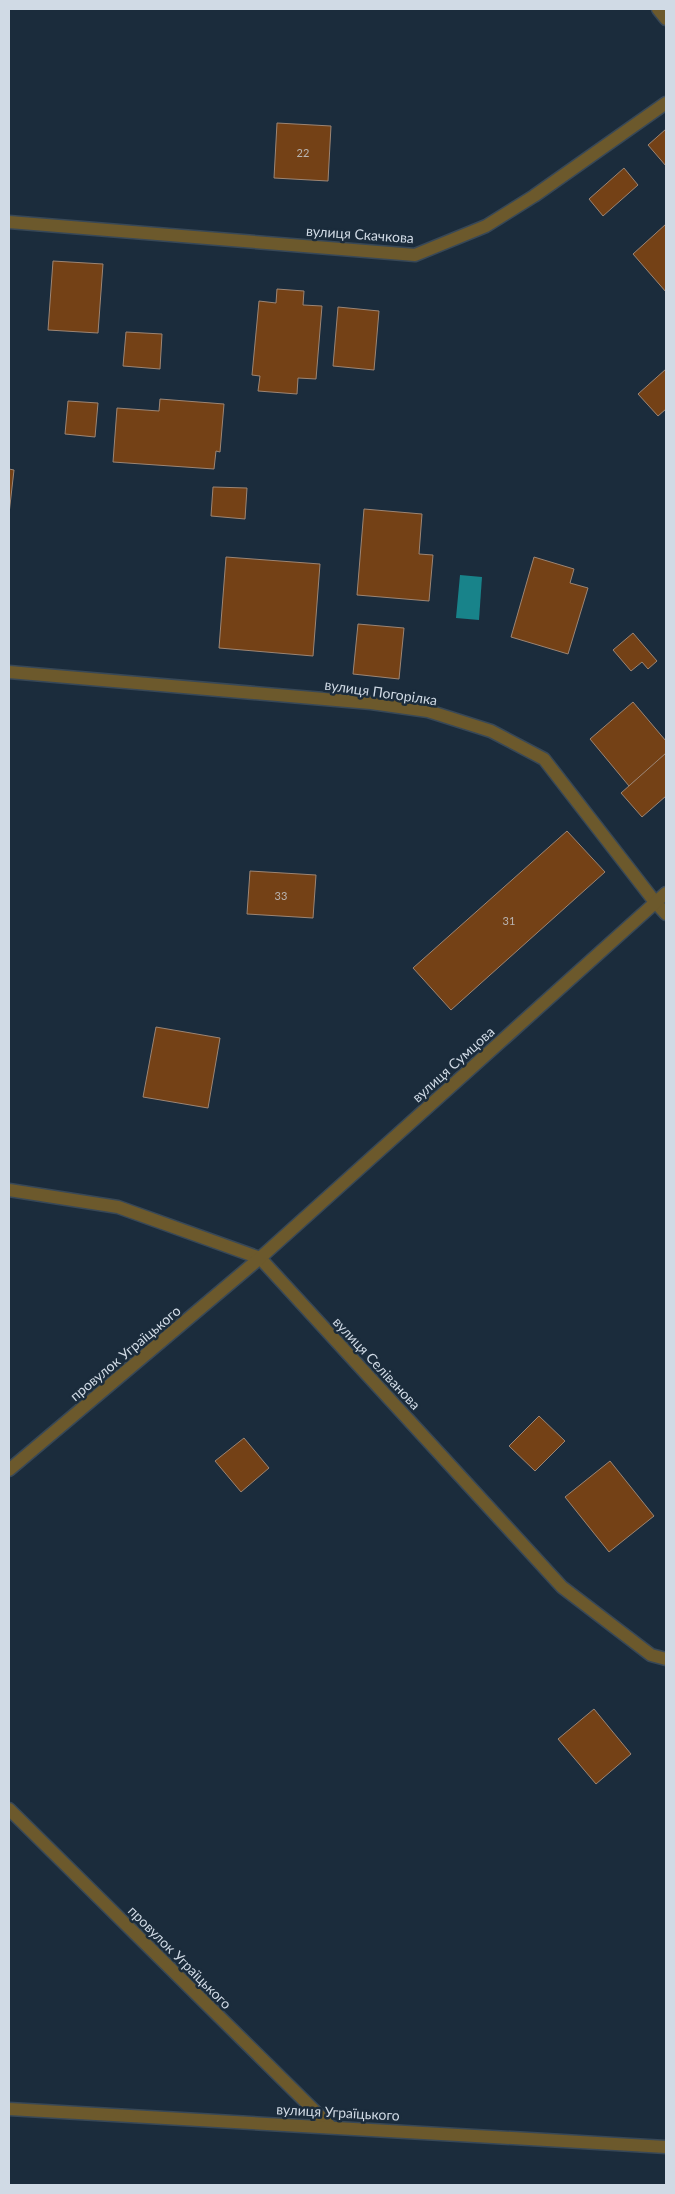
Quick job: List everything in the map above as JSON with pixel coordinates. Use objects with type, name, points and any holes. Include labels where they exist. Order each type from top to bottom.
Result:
[{"type":"street","points":[[658,9],[666,19]]},
{"type":"street","name":"вулиця Скачкова","points":[[9,222],[415,255],[486,226],[534,196],[666,103]]},
{"type":"street","name":"вулиця Погорілка","points":[[9,672],[371,703],[428,711],[490,731],[544,758],[666,914]]},
{"type":"street","name":"вулиця Сумцова","points":[[260,1258],[666,893]]},
{"type":"street","name":"вулиця Селіванова","points":[[9,1190],[118,1207],[260,1258],[562,1587],[651,1654],[666,1659]]},
{"type":"street","name":"провулок Уграїцького","points":[[9,1470],[260,1258]]},
{"type":"street","name":"провулок Уграїцького","points":[[9,1808],[331,2127]]},
{"type":"street","name":"вулиця Уграїцького","points":[[9,2109],[666,2147]]},
{"type":"shaded area","points":[[460,575],[482,577],[479,620],[456,618]]},
{"type":"building","points":[[277,123],[331,126],[328,181],[274,178]]},
{"type":"building","points":[[666,129],[666,166],[648,145]]},
{"type":"building","points":[[624,168],[638,185],[603,216],[589,199]]},
{"type":"building","points":[[666,224],[666,292],[633,254]]},
{"type":"building","points":[[53,261],[103,264],[98,333],[48,330]]},
{"type":"building","points":[[277,289],[304,291],[303,305],[322,306],[316,379],[298,378],[297,394],[258,391],[260,376],[252,375],[259,301],[276,303]]},
{"type":"building","points":[[338,307],[379,311],[374,370],[333,366]]},
{"type":"building","points":[[126,332],[162,334],[160,369],[123,366]]},
{"type":"building","points":[[666,369],[666,409],[658,416],[638,394]]},
{"type":"building","points":[[160,399],[224,404],[220,452],[216,451],[214,469],[113,462],[117,408],[159,411]]},
{"type":"building","points":[[68,401],[98,403],[95,437],[65,434]]},
{"type":"building","points":[[9,469],[14,470],[9,514]]},
{"type":"building","points":[[213,487],[247,488],[245,519],[211,516]]},
{"type":"building","points":[[364,509],[422,514],[419,554],[433,555],[429,601],[357,595]]},
{"type":"building","points":[[226,557],[320,564],[313,656],[219,648]]},
{"type":"building","points":[[534,557],[574,569],[570,583],[588,588],[568,654],[511,637]]},
{"type":"building","points":[[358,624],[404,628],[399,679],[353,674]]},
{"type":"building","points":[[633,633],[657,661],[648,669],[642,662],[631,671],[613,650]]},
{"type":"building","points":[[633,702],[666,741],[666,754],[629,786],[590,739]]},
{"type":"building","points":[[666,753],[666,796],[642,817],[621,793]]},
{"type":"building","points":[[567,831],[605,872],[451,1010],[413,968]]},
{"type":"building","points":[[250,871],[316,875],[313,918],[247,914]]},
{"type":"building","points":[[156,1027],[220,1038],[208,1108],[143,1097]]},
{"type":"building","points":[[539,1416],[565,1441],[535,1471],[509,1446]]},
{"type":"building","points":[[244,1438],[269,1468],[241,1492],[215,1461]]},
{"type":"building","points":[[610,1461],[654,1516],[609,1552],[565,1497]]},
{"type":"building","points":[[594,1709],[631,1754],[596,1784],[558,1739]]}]
